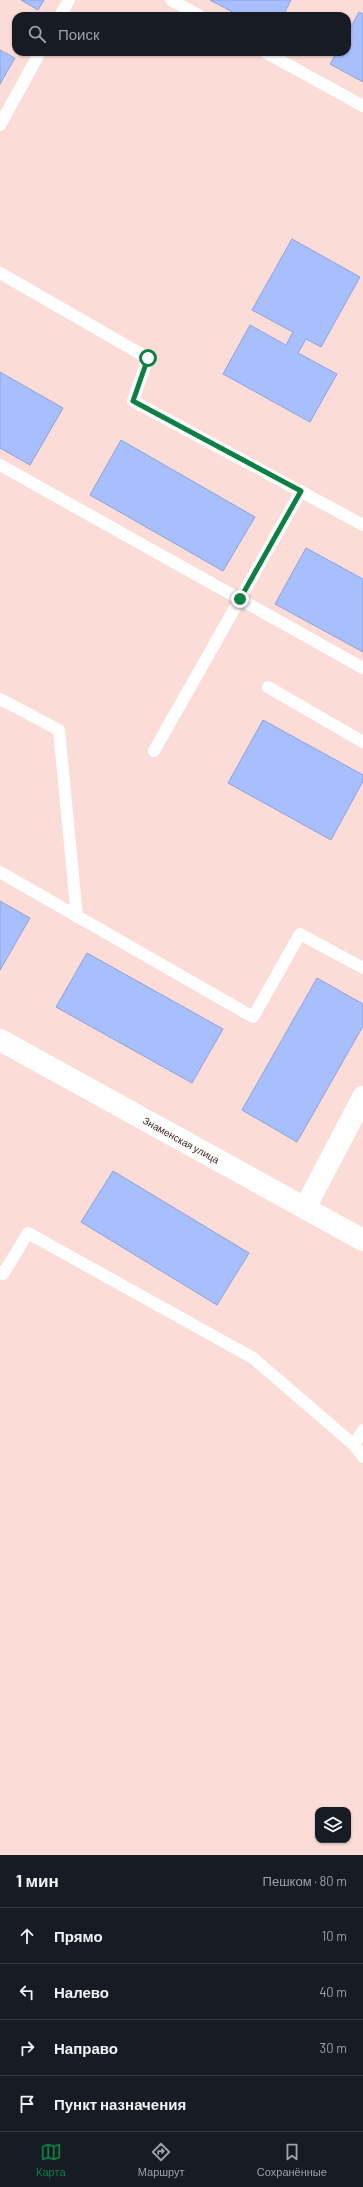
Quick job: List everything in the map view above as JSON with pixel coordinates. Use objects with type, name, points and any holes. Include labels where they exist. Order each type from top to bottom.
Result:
[{"type":"street","name":"Знаменская улица","points":[[0,1040],[363,1240]]},
{"type":"street","points":[[305,1208],[363,1097]]},
{"type":"lane","points":[[62,12],[69,0]]},
{"type":"lane","points":[[171,0],[193,12]]},
{"type":"lane","points":[[0,125],[38,56]]},
{"type":"lane","points":[[272,56],[363,106]]},
{"type":"lane","points":[[0,273],[148,358],[133,401],[363,524]]},
{"type":"lane","points":[[0,465],[363,668]]},
{"type":"lane","points":[[154,751],[301,491]]},
{"type":"lane","points":[[268,687],[363,742]]},
{"type":"lane","points":[[0,699],[59,730],[78,917]]},
{"type":"lane","points":[[0,872],[253,1017],[300,934],[363,968]]},
{"type":"lane","points":[[0,1272],[3,1274],[28,1233],[253,1358],[354,1445],[363,1457]]},
{"type":"lane","points":[[354,1445],[363,1430]]},
{"type":"building","points":[[21,0],[44,0],[38,10]]},
{"type":"building","points":[[210,0],[291,0],[285,12],[232,12]]},
{"type":"building","points":[[359,12],[363,14],[363,82],[330,64],[335,56],[351,56],[351,27]]},
{"type":"building","points":[[0,50],[15,58],[0,84]]},
{"type":"building","points":[[292,239],[360,277],[321,347],[306,339],[298,353],[337,374],[310,422],[223,374],[250,325],[286,345],[293,332],[252,310]]},
{"type":"building","points":[[0,372],[63,408],[30,465],[0,448]]},
{"type":"building","points":[[121,440],[255,517],[223,571],[90,495]]},
{"type":"building","points":[[306,548],[363,579],[363,652],[275,604]]},
{"type":"building","points":[[263,720],[363,775],[363,781],[331,840],[228,783]]},
{"type":"building","points":[[0,901],[30,918],[0,970]]},
{"type":"building","points":[[87,953],[223,1029],[192,1083],[56,1007]]},
{"type":"building","points":[[317,978],[363,1004],[363,1026],[297,1142],[242,1110]]},
{"type":"building","points":[[113,1171],[249,1253],[217,1305],[81,1222]]},
{"type":"route","points":[[148,358],[133,401],[301,491],[240,599]]}]
